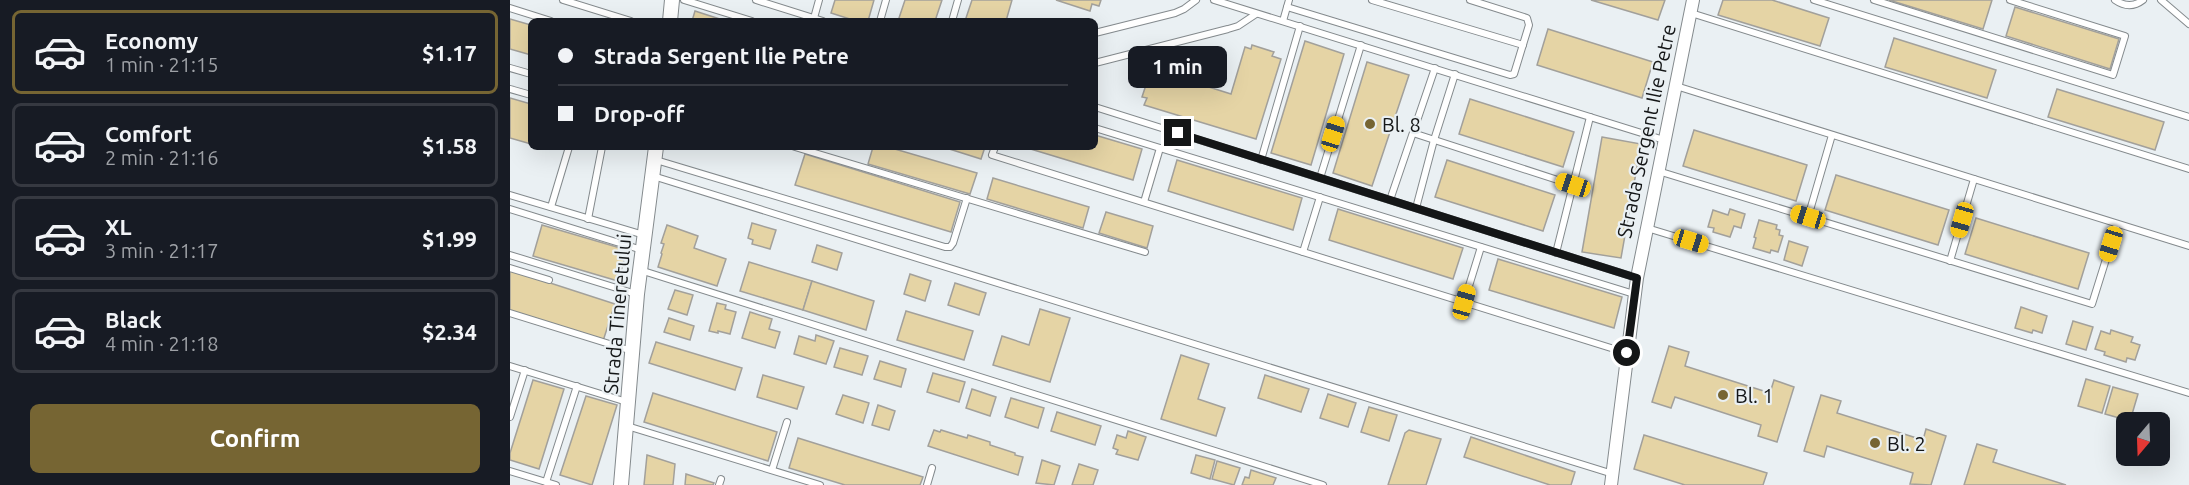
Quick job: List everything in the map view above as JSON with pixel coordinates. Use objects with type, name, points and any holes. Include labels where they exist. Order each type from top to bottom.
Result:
[{"type":"street","points":[[670,18],[672,0]]},
{"type":"street","name":"Strada Sergent Ilie Petre","points":[[1612,480],[1634,294],[1693,0]]},
{"type":"street","name":"Strada Tineretului","points":[[621,485],[637,294],[655,153]]},
{"type":"lane","points":[[563,0],[621,18]]},
{"type":"lane","points":[[684,0],[742,18]]},
{"type":"lane","points":[[756,0],[814,18],[819,0]]},
{"type":"lane","points":[[881,18],[886,0]]},
{"type":"lane","points":[[953,18],[958,0]]},
{"type":"lane","points":[[1098,32],[1175,13],[1196,0]]},
{"type":"lane","points":[[1214,0],[1664,141]]},
{"type":"lane","points":[[1372,0],[1523,45]]},
{"type":"lane","points":[[1283,21],[1288,4],[1510,75],[1514,74],[1528,25],[1527,18],[1470,0]]},
{"type":"lane","points":[[1814,0],[2189,117]]},
{"type":"lane","points":[[1874,0],[2113,75],[2125,36],[2010,0]]},
{"type":"lane","points":[[2115,0],[2122,5],[2129,6],[2143,0]]},
{"type":"lane","points":[[2161,0],[2189,24]]},
{"type":"lane","points":[[510,8],[542,18]]},
{"type":"lane","points":[[1691,13],[2189,169]]},
{"type":"lane","points":[[1098,62],[1238,26],[1256,14]]},
{"type":"lane","points":[[1261,160],[1300,26]]},
{"type":"lane","points":[[1320,178],[1360,45]]},
{"type":"lane","points":[[510,68],[528,73]]},
{"type":"lane","points":[[1390,200],[1435,68]]},
{"type":"lane","points":[[1416,208],[1434,140],[1455,75]]},
{"type":"lane","points":[[1675,86],[2189,246]]},
{"type":"lane","points":[[510,89],[528,94]]},
{"type":"lane","points":[[1098,108],[1637,278]]},
{"type":"lane","points":[[1556,253],[1590,117]]},
{"type":"lane","points":[[1098,129],[1634,294]]},
{"type":"lane","points":[[1413,133],[1573,185]]},
{"type":"lane","points":[[1808,217],[1832,135]]},
{"type":"lane","points":[[1144,202],[1160,148]]},
{"type":"lane","points":[[551,207],[568,150]]},
{"type":"lane","points":[[588,219],[601,150]]},
{"type":"lane","points":[[805,150],[1145,252]]},
{"type":"lane","points":[[994,150],[992,155],[1627,353]]},
{"type":"lane","points":[[655,153],[950,248],[967,198]]},
{"type":"lane","points":[[1658,171],[2092,304],[2117,224]]},
{"type":"lane","points":[[652,176],[1612,480]]},
{"type":"lane","points":[[1950,261],[1974,179]]},
{"type":"lane","points":[[510,195],[588,219],[643,243]]},
{"type":"lane","points":[[1303,252],[1320,197]]},
{"type":"lane","points":[[510,209],[643,243]]},
{"type":"lane","points":[[1646,227],[2189,393]]},
{"type":"lane","points":[[1464,302],[1481,247]]},
{"type":"lane","points":[[510,255],[637,294]]},
{"type":"lane","points":[[510,268],[549,280]]},
{"type":"lane","points":[[640,270],[1323,485]]},
{"type":"lane","points":[[510,313],[632,351]]},
{"type":"lane","points":[[510,366],[628,402]]},
{"type":"lane","points":[[510,417],[525,370]]},
{"type":"lane","points":[[546,482],[577,386]]},
{"type":"lane","points":[[772,470],[787,422]]},
{"type":"lane","points":[[627,426],[820,485]]},
{"type":"lane","points":[[927,485],[932,468]]},
{"type":"lane","points":[[510,471],[556,485]]},
{"type":"building","points":[[835,0],[874,0],[869,18],[847,18],[831,13]]},
{"type":"building","points":[[905,0],[942,0],[936,18],[899,18]]},
{"type":"building","points":[[972,0],[1012,0],[1007,18],[966,18]]},
{"type":"building","points":[[1056,0],[1101,0],[1099,6],[1092,4],[1090,11]]},
{"type":"building","points":[[1591,0],[1665,0],[1658,20]]},
{"type":"building","points":[[1723,0],[1772,0],[1829,18],[1820,46],[1718,15]]},
{"type":"building","points":[[1889,0],[1992,0],[1983,29]]},
{"type":"building","points":[[2015,7],[2119,39],[2110,69],[2006,36]]},
{"type":"building","points":[[695,11],[717,18],[693,18]]},
{"type":"building","points":[[510,19],[528,24],[528,54],[510,49]]},
{"type":"building","points":[[1548,29],[1653,62],[1642,98],[1537,65]]},
{"type":"building","points":[[1894,38],[1996,70],[1987,98],[1885,67]]},
{"type":"building","points":[[1305,41],[1344,54],[1311,165],[1271,153]]},
{"type":"building","points":[[1252,45],[1274,52],[1272,56],[1281,59],[1256,139],[1144,105],[1147,98],[1142,97],[1149,76],[1153,77],[1155,70],[1231,94],[1245,47],[1251,49]]},
{"type":"building","name":"Bl. 8","points":[[1367,62],[1409,75],[1372,186],[1333,173]]},
{"type":"building","points":[[2057,89],[2164,122],[2155,150],[2048,117]]},
{"type":"building","points":[[510,98],[528,103],[528,143],[510,138]]},
{"type":"building","points":[[1470,99],[1574,132],[1563,167],[1459,134]]},
{"type":"building","points":[[1694,130],[1807,165],[1796,201],[1683,166]]},
{"type":"building","points":[[1098,136],[1142,149],[1133,180],[1034,150],[1098,150]]},
{"type":"building","points":[[1602,137],[1641,144],[1621,258],[1582,252]]},
{"type":"building","points":[[872,150],[898,150],[977,173],[970,194],[868,164]]},
{"type":"building","points":[[952,150],[984,150],[981,159]]},
{"type":"building","points":[[805,154],[960,202],[951,232],[795,185]]},
{"type":"building","points":[[1177,160],[1302,198],[1293,230],[1168,191]]},
{"type":"building","points":[[1447,160],[1555,195],[1543,231],[1435,197]]},
{"type":"building","points":[[1836,175],[1949,210],[1938,245],[1825,210]]},
{"type":"building","points":[[993,178],[1089,207],[1083,228],[987,199]]},
{"type":"building","points":[[1338,209],[1463,248],[1453,279],[1329,240]]},
{"type":"building","points":[[1730,209],[1745,214],[1741,228],[1734,226],[1730,237],[1713,232],[1714,228],[1708,227],[1713,210],[1728,215]]},
{"type":"building","points":[[1106,212],[1153,226],[1147,248],[1099,233]]},
{"type":"building","points":[[1976,218],[2089,253],[2078,289],[1965,254]]},
{"type":"building","points":[[1759,220],[1777,225],[1776,229],[1780,230],[1779,235],[1783,236],[1778,252],[1771,250],[1770,253],[1753,248]]},
{"type":"building","points":[[752,223],[776,230],[770,249],[752,244],[753,240],[748,238]]},
{"type":"building","points":[[542,225],[627,250],[618,281],[533,256]]},
{"type":"building","points":[[667,225],[698,236],[694,248],[726,259],[717,286],[658,267],[664,244],[661,243]]},
{"type":"building","points":[[1789,241],[1808,247],[1802,266],[1784,260]]},
{"type":"building","points":[[817,245],[842,253],[837,270],[812,262]]},
{"type":"building","points":[[1498,259],[1622,297],[1614,328],[1489,290]]},
{"type":"building","points":[[749,262],[812,281],[803,310],[740,291]]},
{"type":"building","points":[[510,270],[615,304],[603,341],[510,311]]},
{"type":"building","points":[[910,274],[931,281],[925,301],[904,294]]},
{"type":"building","points":[[812,281],[874,301],[866,330],[803,310]]},
{"type":"building","points":[[955,283],[986,293],[979,315],[948,305]]},
{"type":"building","points":[[675,290],[693,295],[687,315],[668,309]]},
{"type":"building","points":[[717,303],[726,305],[725,309],[736,312],[730,334],[709,331]]},
{"type":"building","points":[[2021,307],[2047,316],[2042,333],[2033,330],[2032,333],[2015,328]]},
{"type":"building","points":[[1040,309],[1070,318],[1050,382],[993,365],[1002,336],[1029,345]]},
{"type":"building","points":[[906,311],[973,331],[964,360],[897,340]]},
{"type":"building","points":[[750,312],[772,319],[769,329],[780,332],[775,348],[742,338]]},
{"type":"building","points":[[669,318],[694,326],[690,340],[664,332]]},
{"type":"building","points":[[2073,321],[2093,327],[2086,350],[2066,344]]},
{"type":"building","points":[[2111,330],[2133,337],[2131,342],[2140,345],[2135,360],[2127,358],[2126,362],[2104,355],[2105,352],[2095,349],[2101,331],[2110,334]]},
{"type":"building","points":[[816,335],[834,341],[826,364],[794,354],[799,336],[815,341]]},
{"type":"building","points":[[656,342],[742,368],[735,390],[649,363]]},
{"type":"building","name":"Bl. 1","points":[[1669,346],[1689,352],[1685,366],[1770,393],[1774,380],[1794,387],[1777,442],[1758,436],[1761,425],[1675,397],[1671,408],[1652,402]]},
{"type":"building","points":[[840,348],[868,356],[862,375],[834,367]]},
{"type":"building","points":[[1181,355],[1209,364],[1198,399],[1225,408],[1216,436],[1161,419]]},
{"type":"building","points":[[880,361],[906,369],[901,387],[874,379]]},
{"type":"building","points":[[933,373],[965,382],[959,402],[927,392]]},
{"type":"building","points":[[763,375],[804,387],[797,409],[757,397]]},
{"type":"building","points":[[1265,375],[1309,389],[1301,412],[1258,398]]},
{"type":"building","points":[[2086,379],[2110,386],[2102,413],[2078,406]]},
{"type":"building","points":[[533,380],[564,389],[539,469],[510,460],[510,453]]},
{"type":"building","points":[[2113,387],[2138,394],[2133,412],[2116,412],[2116,417],[2105,414]]},
{"type":"building","points":[[972,389],[996,397],[990,416],[966,408]]},
{"type":"building","points":[[653,393],[777,432],[768,461],[644,422]]},
{"type":"building","points":[[1328,394],[1356,403],[1348,427],[1320,418]]},
{"type":"building","points":[[843,395],[869,403],[863,423],[836,414]]},
{"type":"building","name":"Bl. 2","points":[[1821,395],[1841,401],[1837,413],[1923,440],[1926,429],[1946,436],[1931,485],[1910,484],[1913,473],[1827,446],[1824,457],[1804,451]]},
{"type":"building","points":[[586,396],[617,405],[592,485],[560,475]]},
{"type":"building","points":[[1011,398],[1044,408],[1038,428],[1005,417]]},
{"type":"building","points":[[878,405],[895,411],[889,430],[872,425]]},
{"type":"building","points":[[1369,407],[1397,415],[1389,441],[1361,432]]},
{"type":"building","points":[[1057,412],[1101,426],[1095,445],[1051,431]]},
{"type":"building","points":[[934,430],[967,438],[968,435],[1023,457],[1018,475],[928,446]]},
{"type":"building","points":[[1409,430],[1441,439],[1426,485],[1388,485],[1405,433]]},
{"type":"building","points":[[1128,431],[1146,437],[1138,460],[1116,454],[1118,450],[1113,448],[1117,435],[1126,438]]},
{"type":"building","name":"Bl. 1","points":[[1644,435],[1767,473],[1763,485],[1685,485],[1634,469]]},
{"type":"building","points":[[1471,437],[1575,472],[1571,485],[1550,485],[1464,457]]},
{"type":"building","points":[[798,438],[923,477],[920,485],[845,485],[789,468]]},
{"type":"building","points":[[1977,444],[1997,450],[1993,462],[2066,485],[1964,485]]},
{"type":"building","points":[[647,455],[675,464],[673,485],[644,485]]},
{"type":"building","points":[[1196,455],[1215,460],[1210,479],[1191,473]]},
{"type":"building","points":[[1042,460],[1060,466],[1054,485],[1036,483]]},
{"type":"building","points":[[1217,461],[1240,468],[1234,485],[1212,479]]},
{"type":"building","points":[[1079,464],[1098,470],[1093,485],[1072,485]]},
{"type":"building","points":[[1251,470],[1276,478],[1273,485],[1242,485],[1245,477],[1249,478]]},
{"type":"building","points":[[686,474],[714,483],[713,485],[685,485]]},
{"type":"place","name":"Bl. 8","points":[[1370,124]]},
{"type":"place","name":"Bl. 1","points":[[1723,395]]},
{"type":"place","name":"Bl. 2","points":[[1875,443]]},
{"type":"route","points":[[1178,133],[1637,278],[1627,353]]}]
